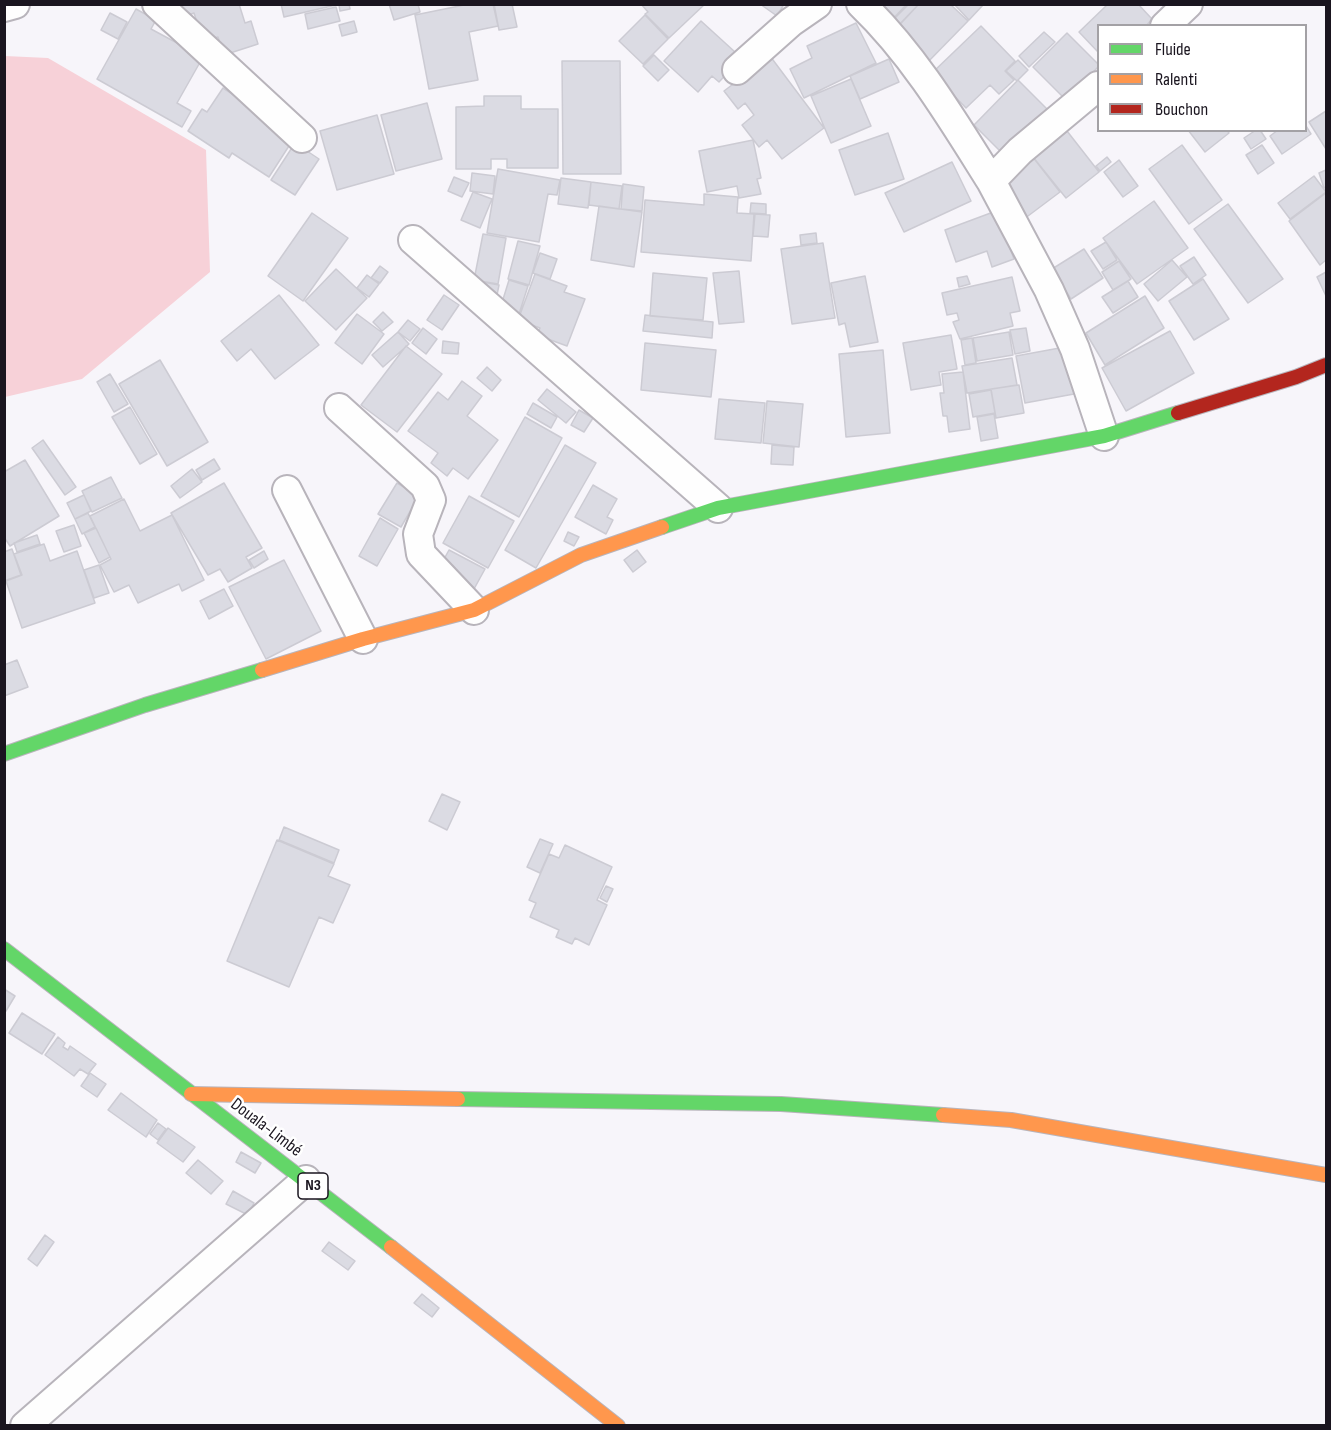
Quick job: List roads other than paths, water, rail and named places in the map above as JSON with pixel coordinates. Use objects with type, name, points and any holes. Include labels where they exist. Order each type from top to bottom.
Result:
[{"type":"main road","points":[[4,754],[145,705],[363,639],[474,610],[581,555],[718,508],[1104,436],[1296,377],[1326,365]]},
{"type":"main road","name":"Douala-Limbé","points":[[4,949],[306,1180],[618,1425]]},
{"type":"main road","points":[[191,1094],[781,1104],[988,1118],[1011,1120],[1326,1175]]},
{"type":"street","points":[[4,7],[15,4]]},
{"type":"street","points":[[156,4],[302,138]]},
{"type":"street","points":[[736,70],[791,22],[817,4]]},
{"type":"street","points":[[861,4],[886,28],[942,102],[991,181],[1054,299],[1075,349],[1104,436]]},
{"type":"street","points":[[1167,24],[1188,4]]},
{"type":"street","points":[[991,181],[1020,151],[1097,87]]},
{"type":"street","points":[[413,240],[718,508]]},
{"type":"street","points":[[339,408],[425,486],[431,500],[418,534],[421,554],[474,610]]},
{"type":"street","points":[[287,490],[363,639]]},
{"type":"street","points":[[25,1425],[306,1180]]}]
